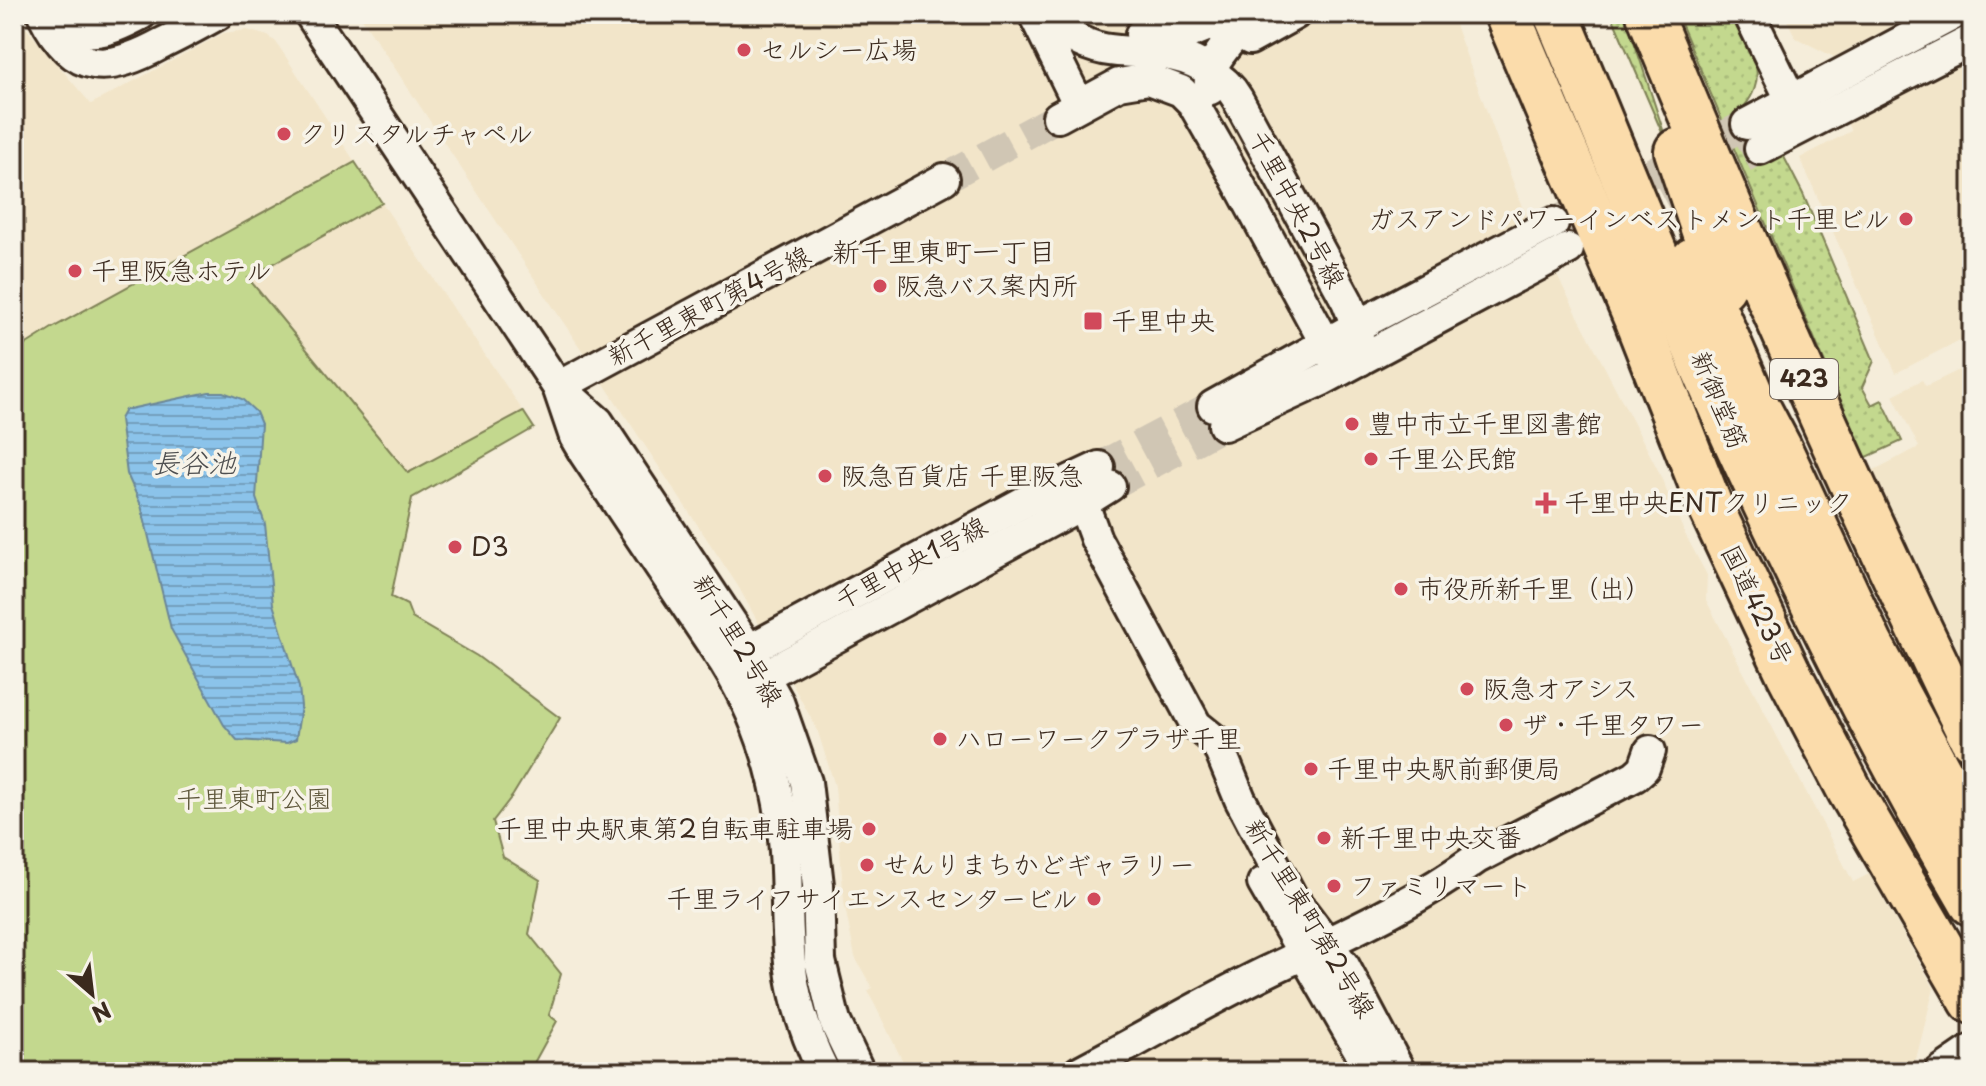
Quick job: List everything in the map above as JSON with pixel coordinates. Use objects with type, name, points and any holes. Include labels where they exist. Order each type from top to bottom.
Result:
[{"type":"highway","name":"国道423号","points":[[1507,14],[1636,318],[1671,414],[1788,672],[1850,791],[1972,1001]]},
{"type":"highway","points":[[1518,14],[1681,345],[1734,436]]},
{"type":"highway","name":"新御堂筋","points":[[1556,14],[1734,436],[1856,654],[1972,833]]},
{"type":"highway","name":"新御堂筋","points":[[1588,14],[1751,395],[1779,448],[1856,654],[1894,767],[1972,903]]},
{"type":"highway","points":[[1632,14],[1779,448]]},
{"type":"highway","name":"423","points":[[1649,14],[1817,409],[1899,589],[1972,738]]},
{"type":"street","points":[[44,14],[70,29],[94,32],[117,27],[141,14]]},
{"type":"street","points":[[44,14],[51,31],[76,56],[85,62],[105,65],[137,58],[218,14]]},
{"type":"street","name":"新千里2号線","points":[[310,14],[558,387],[598,422],[745,669],[785,718],[806,782],[818,885],[820,961],[835,1022],[859,1072]]},
{"type":"street","points":[[1034,14],[1069,111]]},
{"type":"street","points":[[1052,14],[1069,36],[1085,44],[1182,56],[1218,77]]},
{"type":"street","points":[[1072,14],[1103,32],[1171,34],[1247,18]]},
{"type":"street","points":[[1218,77],[1238,46],[1295,14]]},
{"type":"street","points":[[1749,14],[1798,114]]},
{"type":"street","points":[[1798,114],[1954,14]]},
{"type":"street","points":[[1069,111],[1106,63],[1132,51],[1188,47],[1247,18]]},
{"type":"street","points":[[1218,77],[1218,54],[1247,18]]},
{"type":"street","points":[[1754,136],[1798,114],[1972,40]]},
{"type":"street","name":"千里中央2号線","points":[[1218,77],[1211,97],[1228,134],[1232,171]]},
{"type":"street","name":"千里中央2号線","points":[[1218,77],[1245,112],[1357,326]]},
{"type":"street","name":"千里中央2号線","points":[[1069,111],[1119,84],[1149,79],[1181,91],[1193,103],[1342,358]]},
{"type":"street","name":"新千里東町第4号線","points":[[558,387],[944,179]]},
{"type":"street","points":[[1342,358],[1357,326],[1553,223]]},
{"type":"street","points":[[1218,415],[1568,249]]},
{"type":"street","name":"千里中央1号線","points":[[745,669],[1024,502],[1091,484]]},
{"type":"street","name":"新千里東町第2号線","points":[[1091,484],[1096,539],[1196,725],[1198,751],[1224,810],[1278,913],[1316,950],[1344,966],[1400,1072]]},
{"type":"street","name":"新千里2号線","points":[[745,669],[778,795],[784,839],[790,966],[806,1033],[824,1072]]},
{"type":"street","points":[[1079,1072],[1268,971],[1316,950],[1456,874],[1477,858],[1635,776],[1644,768],[1650,751]]},
{"type":"street","points":[[1316,950],[1372,1072]]},
{"type":"street","points":[[1940,1072],[1972,1050]]},
{"type":"shaded area","points":[[14,14],[91,104],[224,33],[247,30],[268,36],[276,42],[355,162],[52,328],[14,352]]},
{"type":"shaded area","points":[[359,14],[1451,14],[1524,212],[1657,468],[1685,534],[1707,575],[1706,600],[1853,882],[1869,874],[1934,988],[1916,1059],[1895,1072],[908,1072],[868,991],[872,988],[855,957],[844,902],[835,786],[817,729],[738,586]]},
{"type":"shaded area","points":[[1784,14],[1915,14],[1834,57],[1796,38]]},
{"type":"shaded area","name":"ガスアンドパワーインベストメント千里ビル","points":[[1959,62],[1972,64],[1972,334],[1896,373],[1800,158],[1851,131],[1844,117]]},
{"type":"shaded area","points":[[382,203],[523,411],[408,473],[247,277]]},
{"type":"shaded area","points":[[1972,364],[1972,680],[1872,471],[1919,447],[1893,395],[1922,380],[1926,386]]},
{"type":"green space","points":[[1611,14],[1625,14],[1670,151]]},
{"type":"green space","points":[[1677,14],[1733,14],[1751,52],[1757,75],[1750,99],[1740,111],[1781,151],[1803,194],[1874,361],[1862,387],[1872,405],[1882,400],[1902,441],[1865,458]]},
{"type":"green space","name":"千里東町公園","points":[[355,162],[382,203],[248,278],[408,473],[523,411],[534,428],[412,498],[391,597],[407,605],[412,618],[477,656],[560,718],[513,795],[493,821],[503,857],[540,880],[529,934],[561,974],[549,1015],[557,1021],[529,1072],[14,1072],[14,352],[52,328]]},
{"type":"water","name":"長谷池","points":[[209,392],[223,392],[242,399],[256,412],[261,424],[256,498],[265,524],[273,604],[299,687],[301,706],[296,739],[287,743],[237,740],[224,725],[171,629],[141,505],[127,474],[120,419],[125,410]]},
{"type":"tunnel","points":[[944,179],[1058,117]]},
{"type":"tunnel","points":[[1553,223],[1747,124]]},
{"type":"tunnel","points":[[1624,220],[1760,149]]},
{"type":"tunnel","points":[[1099,467],[1213,406]]},
{"type":"tunnel","points":[[1110,486],[1224,425]]},
{"type":"place","name":"セルシー広場","points":[[744,50]]},
{"type":"place","name":"クリスタルチャペル","points":[[284,134]]},
{"type":"place","name":"ガスアンドパワーインベストメント千里ビル","points":[[1906,219]]},
{"type":"place","name":"千里阪急ホテル","points":[[75,271]]},
{"type":"place","name":"阪急バス案内所","points":[[880,286]]},
{"type":"place","name":"千里中央","points":[[1093,321]]},
{"type":"place","name":"豊中市立千里図書館","points":[[1352,424]]},
{"type":"place","name":"千里公民館","points":[[1371,459]]},
{"type":"place","name":"阪急百貨店 千里阪急","points":[[825,476]]},
{"type":"place","name":"千里中央ENTクリニック","points":[[1546,503]]},
{"type":"place","name":"D3","points":[[455,547]]},
{"type":"place","name":"市役所新千里（出）","points":[[1401,589]]},
{"type":"place","name":"阪急オアシス","points":[[1467,689]]},
{"type":"place","name":"ザ・千里タワー","points":[[1506,725]]},
{"type":"place","name":"ハローワークプラザ千里","points":[[940,739]]},
{"type":"place","name":"千里中央駅前郵便局","points":[[1311,769]]},
{"type":"place","name":"千里中央駅東第2自転車駐車場","points":[[869,829]]},
{"type":"place","name":"新千里中央交番","points":[[1324,838]]},
{"type":"place","name":"せんりまちかどギャラリー","points":[[867,865]]},
{"type":"place","name":"ファミリマート","points":[[1334,886]]},
{"type":"place","name":"千里ライフサイエンスセンタービル","points":[[1094,899]]},
{"type":"district","name":"新千里東町一丁目","points":[[944,252]]}]
